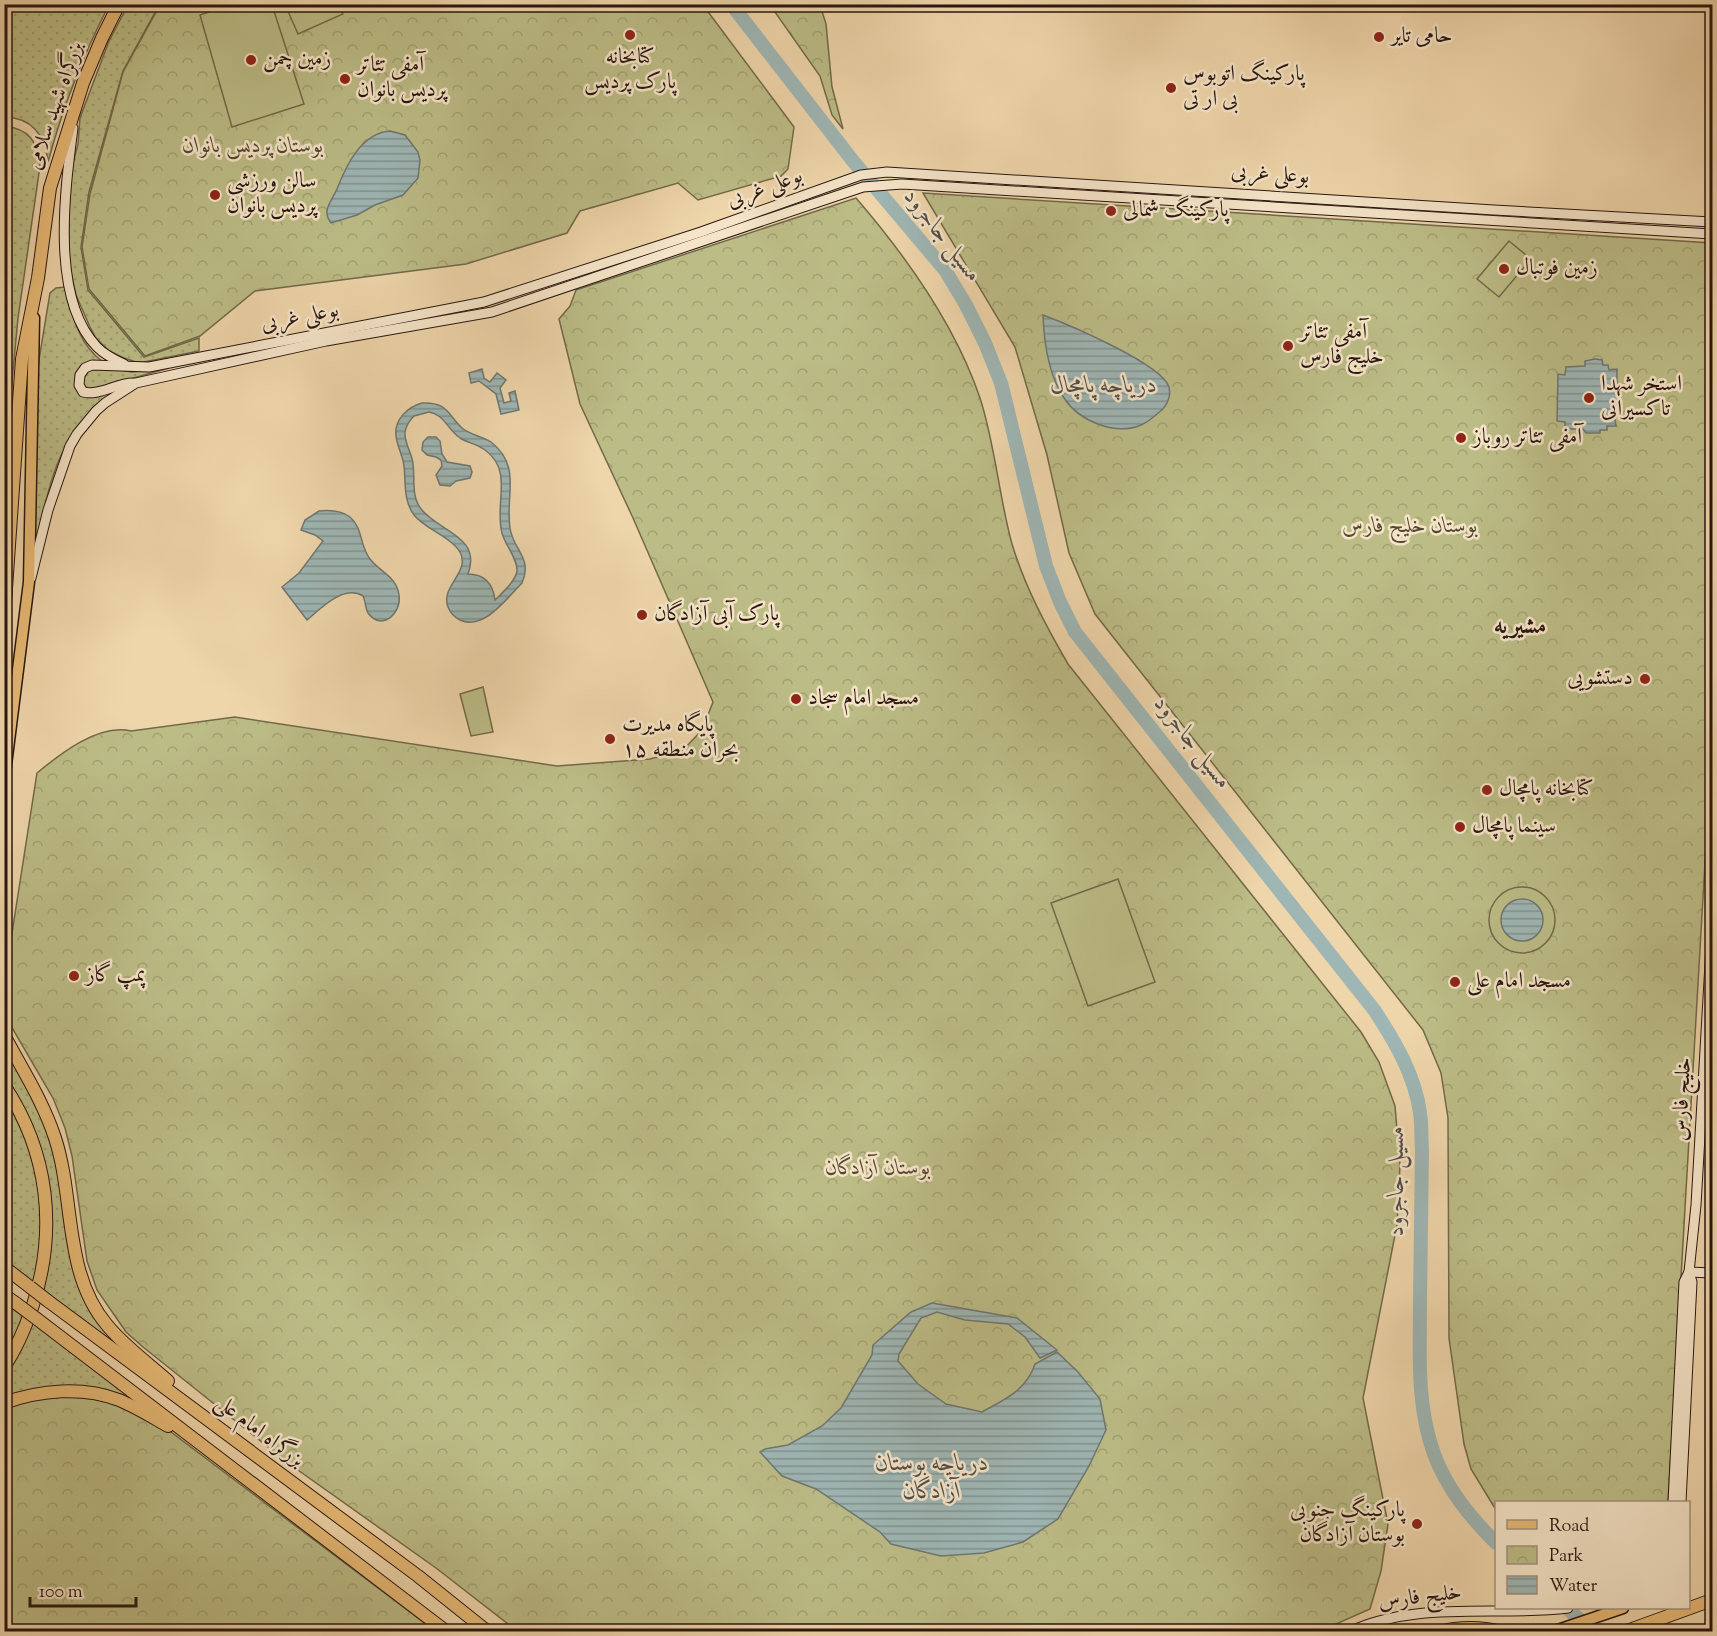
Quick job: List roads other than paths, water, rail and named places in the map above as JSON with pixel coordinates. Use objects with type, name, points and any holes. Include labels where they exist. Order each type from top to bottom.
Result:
[{"type":"highway","name":"بزرگراه شهید سلامی","points":[[4,617],[22,359],[46,228],[50,188],[77,99],[119,4]]},
{"type":"highway","points":[[4,1035],[33,1088],[55,1137],[65,1177],[77,1265],[93,1304],[117,1336],[213,1423]]},
{"type":"highway","points":[[4,1085],[29,1131],[42,1177],[47,1222],[40,1283],[27,1323],[4,1367]]},
{"type":"highway","name":"بزرگراه امام علی","points":[[4,1267],[488,1632]]},
{"type":"highway","name":"بزرگراه امام علی","points":[[4,1295],[447,1632]]},
{"type":"highway","points":[[4,1403],[44,1393],[99,1394],[133,1406],[198,1443]]},
{"type":"highway","points":[[1690,1608],[1713,1600]]},
{"type":"highway","points":[[1624,1632],[1688,1609]]},
{"type":"highway","points":[[1439,1632],[1466,1628],[1501,1632]]},
{"type":"main road","name":"بوعلی غربی","points":[[76,108],[66,197],[64,242],[67,280],[79,316],[93,343],[106,355],[129,366],[149,367],[484,302],[701,232],[872,173],[899,172],[1713,222]]},
{"type":"main road","name":"بوعلی غربی","points":[[29,582],[34,571],[48,510],[70,446],[96,411],[136,383],[326,341],[492,312],[866,186],[913,185],[1713,234]]},
{"type":"main road","points":[[4,781],[29,582],[34,290]]},
{"type":"main road","points":[[129,366],[92,365],[82,371],[78,380],[79,385],[83,392],[92,394],[122,384],[136,383]]},
{"type":"main road","name":"خلیج فارس","points":[[1673,1501],[1684,1282],[1689,1272],[1696,1205],[1713,929]]},
{"type":"main road","points":[[1689,1272],[1713,1273]]},
{"type":"main road","name":"خلیج فارس","points":[[1681,1501],[1692,1282],[1689,1272]]},
{"type":"main road","name":"خلیج فارس","points":[[1349,1632],[1386,1619],[1418,1615],[1461,1611],[1559,1609]]},
{"type":"main road","points":[[1552,1632],[1620,1609]]},
{"type":"water","points":[[390,131],[405,135],[418,152],[420,160],[418,178],[403,195],[375,205],[357,215],[331,223],[327,214],[328,206],[350,161],[363,144],[371,138]]},
{"type":"water","name":"دریاچه پامچال","points":[[1043,315],[1112,346],[1150,367],[1163,378],[1169,387],[1169,399],[1163,409],[1144,424],[1120,429],[1098,424],[1079,413],[1064,398],[1054,379],[1046,347]]},
{"type":"water","name":"استخر شهدا تاکسیرانی","points":[[1602,360],[1603,365],[1608,365],[1609,370],[1617,369],[1617,385],[1621,386],[1619,411],[1614,412],[1616,426],[1607,426],[1607,430],[1600,430],[1600,433],[1586,433],[1583,429],[1565,429],[1565,422],[1557,421],[1558,374],[1565,375],[1566,367],[1585,366],[1585,361]]},
{"type":"water","points":[[482,369],[484,378],[490,382],[497,373],[506,380],[500,388],[504,403],[511,401],[509,393],[515,391],[519,410],[501,414],[496,394],[479,381],[471,383],[469,373]]},
{"type":"water","points":[[431,403],[442,407],[465,430],[491,442],[501,451],[509,471],[510,528],[524,560],[525,574],[522,583],[502,604],[478,621],[460,620],[452,614],[448,607],[448,592],[462,566],[460,552],[451,542],[419,520],[408,503],[396,430],[403,415],[417,405]],"holes":[[[429,412],[439,416],[460,438],[485,450],[494,458],[499,468],[501,478],[500,522],[502,533],[516,562],[517,571],[511,583],[495,600],[487,581],[479,576],[468,574],[471,561],[464,543],[429,517],[421,509],[416,499],[413,464],[405,430],[414,416]]]},
{"type":"water","points":[[428,437],[436,437],[440,441],[442,454],[447,462],[470,466],[472,472],[470,478],[456,481],[450,486],[440,485],[436,475],[442,466],[441,460],[427,455],[422,450],[423,442]]},
{"type":"water","points":[[319,511],[339,512],[354,521],[367,554],[374,564],[392,579],[398,589],[399,602],[390,618],[379,621],[373,618],[367,611],[363,596],[348,593],[325,604],[307,620],[282,587],[299,573],[323,541],[301,530],[305,520]]},
{"type":"water","points":[[1522,899],[1537,905],[1543,920],[1537,935],[1522,941],[1507,935],[1501,920],[1507,905]]},
{"type":"water","name":"دریاچه بوستان آزادگان","points":[[932,1303],[1017,1318],[1057,1350],[1040,1358],[1025,1337],[1008,1324],[965,1320],[937,1312],[921,1318],[899,1354],[898,1361],[918,1384],[946,1404],[982,1412],[1014,1393],[1026,1381],[1035,1364],[1057,1352],[1078,1372],[1100,1399],[1106,1430],[1089,1466],[1058,1519],[1023,1542],[984,1553],[941,1556],[891,1544],[880,1532],[816,1489],[782,1476],[760,1452],[788,1445],[822,1426],[841,1408],[872,1355],[873,1345],[911,1312]]},
{"type":"waterway","name":"مسیل جاجرود","points":[[731,4],[853,161],[945,270],[966,305],[1001,383],[1046,566],[1075,632],[1375,1011],[1403,1059],[1414,1085],[1421,1122],[1420,1359],[1424,1416],[1434,1454],[1452,1491],[1468,1513],[1495,1542]]},
{"type":"waterway","name":"مسیل جاجرود","points":[[1568,1609],[1593,1632]]},
{"type":"place","name":"کتابخانه پارک پردیس","points":[[630,35]]},
{"type":"place","name":"حامی تایر","points":[[1379,37]]},
{"type":"place","name":"زمین چمن","points":[[251,60]]},
{"type":"place","name":"آمفی تئاتر پردیس بانوان","points":[[345,79]]},
{"type":"place","name":"پارکینگ اتوبوس بی ار تی","points":[[1171,88]]},
{"type":"place","name":"سالن ورزشی پردیس بانوان","points":[[215,195]]},
{"type":"place","name":"پارکینگ شمالی","points":[[1111,211]]},
{"type":"place","name":"زمین فوتبال","points":[[1504,269]]},
{"type":"place","name":"آمفی تئاتر خلیج فارس","points":[[1288,346]]},
{"type":"place","name":"استخر شهدا تاکسیرانی","points":[[1589,398]]},
{"type":"place","name":"آمفی تئاتر روباز","points":[[1461,438]]},
{"type":"place","name":"پارک آبی آزادگان","points":[[642,615]]},
{"type":"place","name":"دستشویی","points":[[1645,679]]},
{"type":"place","name":"مسجد امام سجاد","points":[[796,699]]},
{"type":"place","name":"پایگاه مدیرت بحران منطقه ۱۵","points":[[610,739]]},
{"type":"place","name":"کتابخانه پامچال","points":[[1487,790]]},
{"type":"place","name":"سینما پامچال","points":[[1460,827]]},
{"type":"place","name":"پمپ گاز","points":[[74,976]]},
{"type":"place","name":"مسجد امام علی","points":[[1455,982]]},
{"type":"place","name":"پارکینگ جنوبی بوستان آزادگان","points":[[1417,1524]]},
{"type":"district","name":"مشیریه","points":[[1520,627]]},
{"type":"park label","name":"بوستان پردیس بانوان","points":[[253,147]]},
{"type":"park label","name":"بوستان خلیج فارس","points":[[1410,527]]},
{"type":"park label","name":"بوستان آزادگان","points":[[878,1169]]}]
